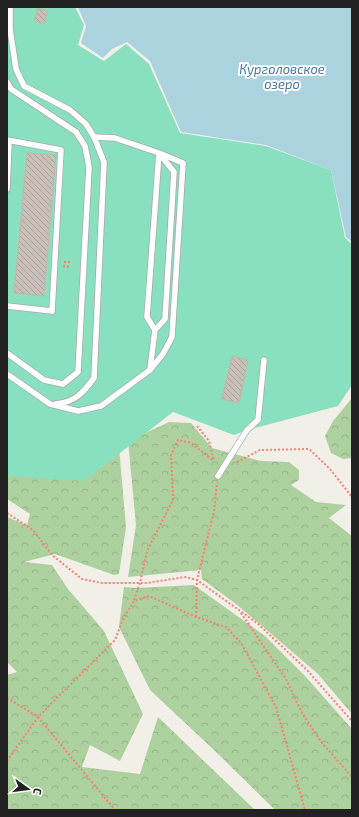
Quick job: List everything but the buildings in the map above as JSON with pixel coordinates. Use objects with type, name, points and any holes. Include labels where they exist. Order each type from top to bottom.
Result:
[{"type":"lane","points":[[10,7],[10,29],[16,69],[24,86],[70,110],[86,124],[94,137],[104,162],[94,378],[82,394],[68,403],[50,404]]},
{"type":"lane","points":[[7,82],[11,90],[76,132],[85,146],[89,167],[78,372],[63,384],[44,380],[7,353]]},
{"type":"lane","points":[[7,374],[50,404],[78,411],[101,406],[150,370],[163,354],[172,337],[183,163],[115,138],[94,137]]},
{"type":"lane","points":[[7,189],[8,140],[61,150],[52,311],[7,306]]},
{"type":"lane","points":[[150,370],[155,330],[165,319],[174,172],[159,153]]},
{"type":"lane","points":[[155,330],[148,317],[159,153]]},
{"type":"lane","points":[[218,476],[247,430],[258,420],[264,360]]},
{"type":"path","points":[[7,761],[38,717],[115,640],[123,618],[134,601],[140,583],[146,551],[173,500],[171,455],[178,440],[191,443],[214,461],[209,441],[197,426]]},
{"type":"path","points":[[222,470],[260,450],[309,449],[330,469],[352,497]]},
{"type":"path","points":[[196,617],[197,580],[214,511],[218,476]]},
{"type":"path","points":[[7,513],[33,530],[52,555],[82,579],[102,584],[140,583],[186,577],[197,580],[257,623],[306,668],[352,721]]},
{"type":"path","points":[[134,601],[149,596],[196,617],[226,627],[241,644],[276,707],[305,810]]},
{"type":"path","points":[[240,611],[286,679],[302,713],[322,743],[352,777]]},
{"type":"path","points":[[7,698],[38,717],[115,810]]},
{"type":"green space","points":[[7,7],[75,7],[84,25],[78,45],[104,61],[126,44],[149,64],[180,133],[266,146],[331,170],[345,238],[352,244],[352,385],[338,406],[247,430],[234,435],[173,412],[84,481],[7,476]]},
{"type":"green space","points":[[352,398],[352,458],[343,459],[331,453],[325,436],[333,421]]},
{"type":"green space","points":[[169,422],[191,423],[212,448],[261,461],[289,462],[299,470],[299,480],[291,485],[316,502],[346,505],[329,518],[352,536],[352,714],[318,674],[236,604],[202,579],[201,570],[128,577],[136,525],[128,441]]},
{"type":"green space","points":[[119,447],[126,527],[119,574],[114,575],[55,554],[24,562],[52,565],[68,589],[104,631],[143,714],[120,761],[90,745],[82,767],[140,774],[158,717],[255,810],[7,810],[7,675],[17,672],[7,662],[7,517],[27,525],[30,514],[7,499],[7,459]]},
{"type":"green space","points":[[194,585],[265,636],[306,677],[352,729],[352,810],[275,810],[150,690],[119,627],[124,587],[136,588]]},
{"type":"water","name":"Курголовское озеро","points":[[78,7],[352,7],[352,242],[346,237],[331,170],[266,145],[181,132],[150,61],[127,42],[112,49],[103,58],[81,43],[86,26]]}]
